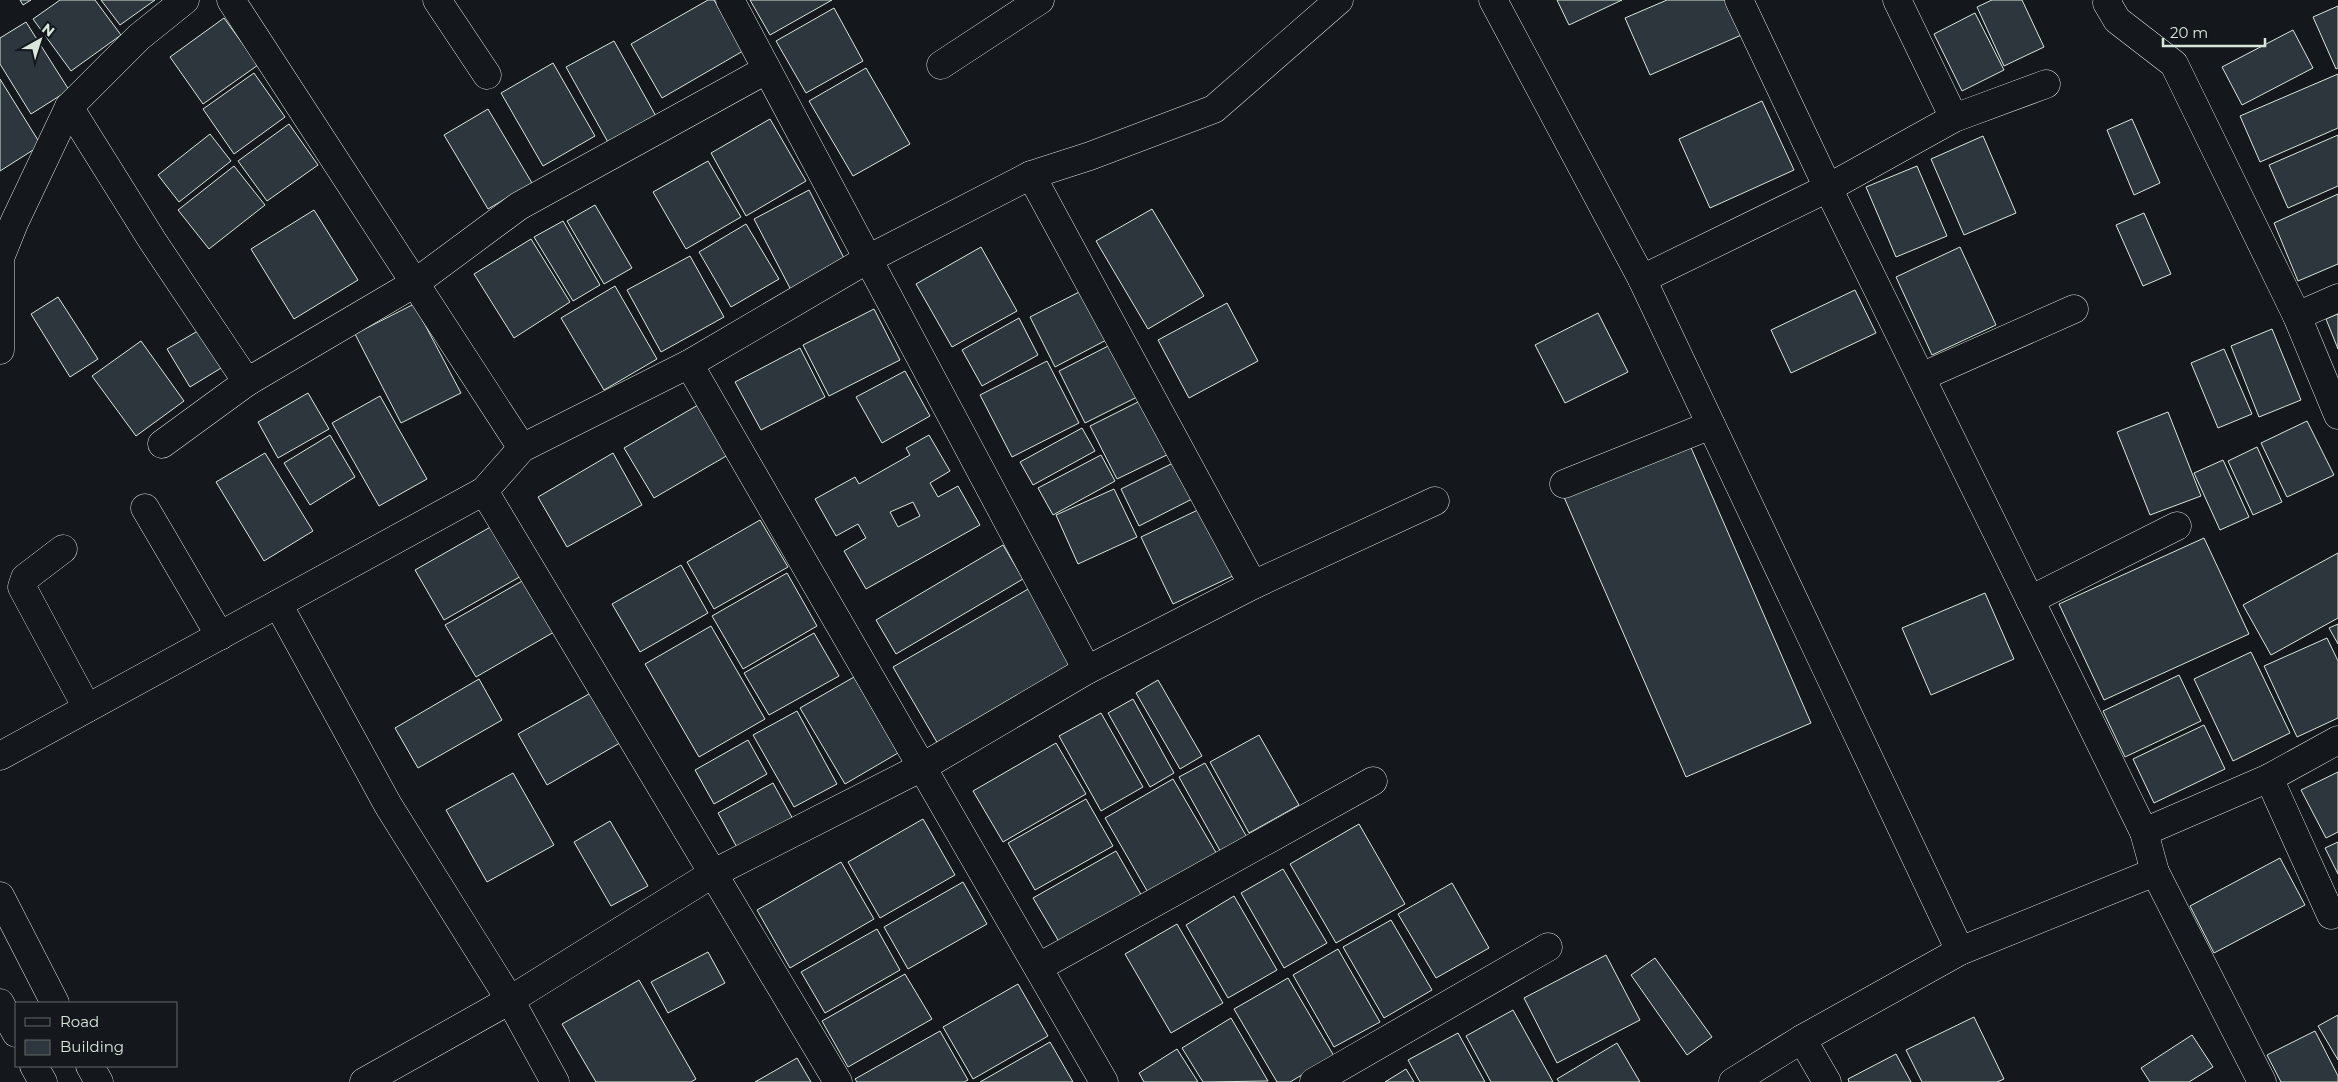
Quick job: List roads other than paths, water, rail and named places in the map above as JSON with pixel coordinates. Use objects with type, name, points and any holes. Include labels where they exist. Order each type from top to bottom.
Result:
[{"type":"street","points":[[0,350],[0,258],[14,223],[69,106],[139,37],[185,0]]},
{"type":"street","points":[[231,0],[522,448]]},
{"type":"street","points":[[436,0],[488,75]]},
{"type":"street","points":[[730,0],[1087,670]]},
{"type":"street","points":[[942,65],[1040,0]]},
{"type":"street","points":[[0,756],[484,491],[522,448],[690,364],[868,259],[1031,175],[1090,156],[1214,109],[1339,0]]},
{"type":"street","points":[[1493,0],[1642,279],[1960,951]]},
{"type":"street","points":[[1739,0],[1828,188],[2144,832],[2155,872],[2262,1082]]},
{"type":"street","points":[[1896,0],[1954,118]]},
{"type":"street","points":[[2108,0],[2107,4],[2117,20],[2174,64],[2297,316],[2338,416]]},
{"type":"street","points":[[162,444],[247,382],[415,283],[520,206],[766,70]]},
{"type":"street","points":[[1642,279],[1828,188],[1954,118],[2046,84]]},
{"type":"street","points":[[69,106],[152,240],[247,382]]},
{"type":"street","points":[[1031,175],[1254,585]]},
{"type":"street","points":[[2297,316],[2338,298]]},
{"type":"street","points":[[1921,378],[2074,309]]},
{"type":"street","points":[[690,364],[924,766],[1104,1082]]},
{"type":"street","points":[[1564,484],[1711,425]]},
{"type":"street","points":[[484,491],[838,1082]]},
{"type":"street","points":[[364,1082],[510,1000],[712,874],[924,766],[1087,670],[1254,585],[1435,501]]},
{"type":"street","points":[[145,508],[220,636]]},
{"type":"street","points":[[2030,600],[2177,526]]},
{"type":"street","points":[[63,549],[26,578],[22,587],[87,708]]},
{"type":"street","points":[[278,604],[388,805],[510,1000],[554,1082]]},
{"type":"street","points":[[2144,832],[2270,778],[2338,740]]},
{"type":"street","points":[[2270,778],[2331,915]]},
{"type":"street","points":[[1039,967],[1373,782]]},
{"type":"street","points":[[1733,1082],[1802,1039],[1960,951],[2155,872]]},
{"type":"street","points":[[0,896],[54,1002]]},
{"type":"street","points":[[1314,1082],[1548,947]]},
{"type":"street","points":[[0,1004],[15,1031]]},
{"type":"street","points":[[1802,1039],[1827,1082]]},
{"type":"street","points":[[35,1067],[43,1082]]},
{"type":"street","points":[[91,1067],[99,1082]]}]
